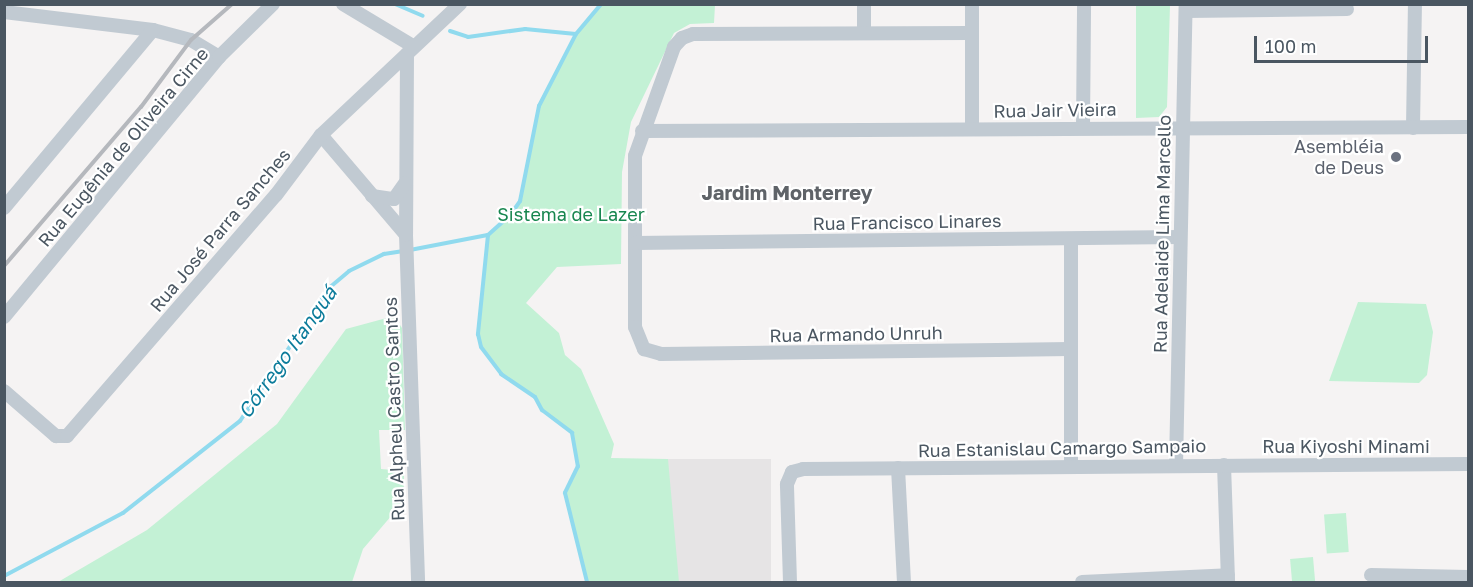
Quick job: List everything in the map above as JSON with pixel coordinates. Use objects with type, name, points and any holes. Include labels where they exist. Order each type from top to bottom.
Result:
[{"type":"street","name":"Rua Eugênia de Oliveira Cirne","points":[[4,317],[219,57],[273,4]]},
{"type":"street","points":[[343,4],[410,50]]},
{"type":"street","name":"Rua José Parra Sanches","points":[[4,391],[56,436],[67,436],[276,195],[321,135],[460,4]]},
{"type":"street","points":[[864,4],[864,32]]},
{"type":"street","points":[[972,4],[972,129]]},
{"type":"street","points":[[1083,127],[1084,4]]},
{"type":"street","points":[[1413,128],[1415,4]]},
{"type":"street","points":[[1186,8],[1347,9]]},
{"type":"street","name":"Rua Adelaide Lima Marcello","points":[[1176,465],[1179,237],[1186,8]]},
{"type":"street","points":[[4,12],[153,30],[191,40],[219,57]]},
{"type":"street","points":[[4,208],[153,30]]},
{"type":"street","points":[[635,243],[635,156],[642,131],[674,47],[682,38],[693,34],[971,33]]},
{"type":"street","name":"Rua Alpheu Castro Santos","points":[[372,195],[394,199],[404,186],[410,50]]},
{"type":"street","name":"Rua Jair Vieira","points":[[642,131],[1083,127],[1468,127]]},
{"type":"street","points":[[321,135],[407,237]]},
{"type":"street","name":"Rua Alpheu Castro Santos","points":[[405,175],[418,582]]},
{"type":"street","name":"Rua Francisco Linares","points":[[635,243],[1179,237]]},
{"type":"street","points":[[1071,239],[1071,466]]},
{"type":"street","name":"Rua Armando Unruh","points":[[635,243],[635,327],[644,349],[661,354],[1070,349]]},
{"type":"street","name":"Rua Kiyoshi Minami","points":[[1224,465],[1468,464]]},
{"type":"street","name":"Rua Estanislau Camargo Sampaio","points":[[790,582],[788,479],[792,472],[803,469],[1176,465],[1224,465],[1228,579]]},
{"type":"street","points":[[898,468],[904,582]]},
{"type":"street","points":[[1371,575],[1468,577]]},
{"type":"street","points":[[1082,582],[1228,579]]},
{"type":"shaded area","points":[[668,459],[771,459],[771,582],[668,582]]},
{"type":"green space","name":"Sistema de Lazer","points":[[601,4],[715,5],[714,23],[690,24],[674,33],[631,122],[622,172],[621,264],[557,267],[526,303],[559,333],[565,355],[581,369],[614,444],[611,458],[668,459],[679,582],[587,582],[565,493],[578,466],[572,433],[542,410],[534,397],[501,374],[481,347],[479,332],[488,235],[520,201],[539,106],[576,34]]},
{"type":"green space","points":[[1136,5],[1170,5],[1167,107],[1159,117],[1136,118]]},
{"type":"green space","points":[[1358,302],[1426,304],[1433,332],[1427,375],[1419,383],[1329,381]]},
{"type":"green space","points":[[394,316],[402,328],[405,430],[379,430],[381,469],[404,471],[404,501],[363,549],[352,582],[58,582],[147,530],[277,424],[346,329]]},
{"type":"green space","points":[[1346,513],[1349,552],[1327,553],[1324,515]]},
{"type":"green space","points":[[1313,557],[1315,582],[1292,582],[1290,559]]},
{"type":"waterway","points":[[395,4],[423,16]]},
{"type":"waterway","name":"Córrego Itanguá","points":[[410,250],[488,235],[511,214],[520,201],[539,106],[576,34],[601,4]]},
{"type":"waterway","points":[[450,31],[468,37],[525,29],[576,34]]},
{"type":"waterway","points":[[488,235],[478,334],[481,347],[501,374],[535,397],[542,410],[572,433],[578,466],[565,493],[587,582]]},
{"type":"waterway","name":"Córrego Itanguá","points":[[4,576],[123,513],[240,421],[329,288],[349,271],[384,254],[402,251]]},
{"type":"railway","points":[[4,266],[141,107],[191,40],[232,4]]},
{"type":"place","name":"Asembléia de Deus","points":[[1396,157]]},
{"type":"district","name":"Jardim Monterrey","points":[[787,192]]}]
